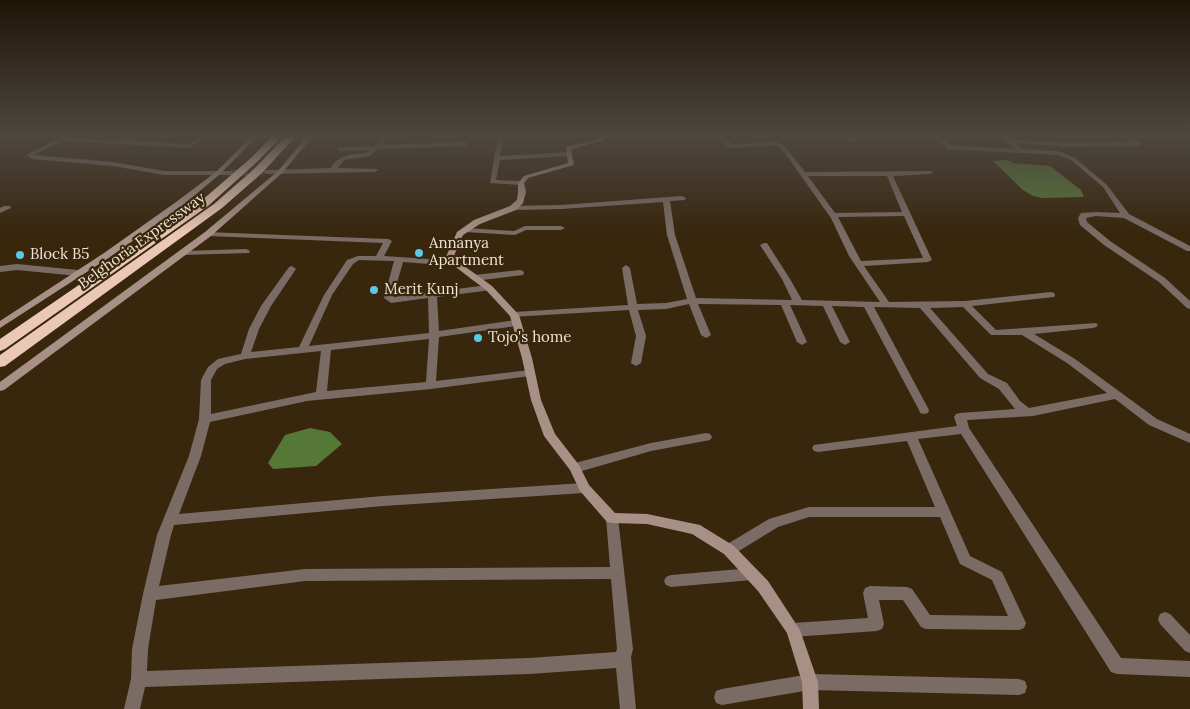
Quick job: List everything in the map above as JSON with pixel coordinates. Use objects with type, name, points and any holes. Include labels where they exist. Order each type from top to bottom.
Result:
[{"type":"highway","name":"Belghoria Expressway","points":[[0,346],[204,204],[245,168]]},
{"type":"highway","name":"Belghoria Expressway","points":[[0,362],[218,206],[261,168]]},
{"type":"street","points":[[134,168],[159,173],[230,173]]},
{"type":"street","points":[[0,324],[179,204],[223,168]]},
{"type":"street","points":[[0,387],[208,234],[283,168]]},
{"type":"street","points":[[495,168],[492,182],[521,182],[526,177],[558,168]]},
{"type":"street","points":[[797,168],[833,215],[858,264],[886,305]]},
{"type":"street","points":[[1084,168],[1105,186],[1126,216]]},
{"type":"street","points":[[266,172],[375,170]]},
{"type":"street","points":[[802,174],[930,172]]},
{"type":"street","points":[[858,264],[928,260],[889,174]]},
{"type":"street","points":[[513,208],[520,201],[522,192],[521,182]]},
{"type":"street","points":[[628,709],[623,657],[625,649],[612,518],[584,488],[575,468],[550,436],[536,400],[515,319],[488,288],[449,259],[460,234],[465,230],[477,222],[513,208],[562,207],[682,198]]},
{"type":"street","points":[[666,199],[671,235],[692,301],[706,335]]},
{"type":"street","points":[[833,215],[908,214]]},
{"type":"street","points":[[1190,249],[1126,216],[1096,214],[1084,215],[1082,218],[1083,223],[1107,243],[1162,280],[1190,306]]},
{"type":"street","points":[[465,230],[515,233],[526,228],[560,228]]},
{"type":"street","points":[[208,234],[388,241],[379,258]]},
{"type":"street","points":[[764,244],[799,304]]},
{"type":"street","points":[[183,253],[246,251]]},
{"type":"street","points":[[302,350],[328,295],[350,262],[358,258],[379,258],[455,263]]},
{"type":"street","points":[[399,260],[388,298],[396,301],[488,288]]},
{"type":"street","points":[[0,269],[17,267],[78,273]]},
{"type":"street","points":[[626,268],[633,308],[641,336],[636,363]]},
{"type":"street","points":[[245,356],[254,329],[266,306],[292,269]]},
{"type":"street","points":[[474,278],[520,273]]},
{"type":"street","points":[[132,709],[139,679],[140,649],[150,594],[170,520],[195,456],[205,418],[206,380],[213,367],[222,361],[245,356],[434,335],[572,310],[666,306],[692,301],[868,305],[965,304],[1051,295]]},
{"type":"street","points":[[431,385],[434,335],[432,296]]},
{"type":"street","points":[[786,304],[802,342]]},
{"type":"street","points":[[827,304],[845,342]]},
{"type":"street","points":[[965,304],[994,333],[1024,332],[1093,324]]},
{"type":"street","points":[[868,305],[924,410]]},
{"type":"street","points":[[923,305],[984,376],[1003,386],[1016,404],[1027,412]]},
{"type":"street","points":[[1024,332],[1071,361],[1153,422],[1190,439]]},
{"type":"street","points":[[321,396],[326,347]]},
{"type":"street","points":[[205,418],[321,396],[530,373]]},
{"type":"street","points":[[1118,395],[1027,412],[960,417],[964,429],[1117,666],[1190,669]]},
{"type":"street","points":[[818,448],[964,429]]},
{"type":"street","points":[[792,630],[877,624],[870,593],[907,594],[926,622],[1019,624],[997,576],[965,560],[911,436]]},
{"type":"street","points":[[575,468],[651,447],[706,437]]},
{"type":"street","points":[[170,520],[382,502],[584,488]]},
{"type":"street","points":[[729,550],[774,523],[809,512],[944,512]]},
{"type":"street","points":[[612,518],[647,519],[695,529],[729,550],[763,586],[792,630],[810,682],[811,709]]},
{"type":"street","points":[[150,594],[305,575],[616,573]]},
{"type":"street","points":[[671,581],[752,574]]},
{"type":"street","points":[[1165,620],[1190,646]]},
{"type":"street","points":[[139,679],[529,666],[617,660],[623,657]]},
{"type":"street","points":[[722,697],[810,682],[1019,687]]},
{"type":"shaded area","points":[[1000,168],[1053,168],[1081,190],[1084,197],[1042,198],[1033,196],[1023,190]]},
{"type":"shaded area","points":[[310,428],[330,432],[342,444],[316,466],[273,469],[268,463],[285,435]]},
{"type":"tunnel","points":[[231,173],[263,172]]},
{"type":"place","name":"Annanya Apartment","points":[[419,253]]},
{"type":"place","name":"Block B5","points":[[20,255]]},
{"type":"place","name":"Merit Kunj","points":[[374,290]]},
{"type":"place","name":"Tojo's home","points":[[478,338]]}]
